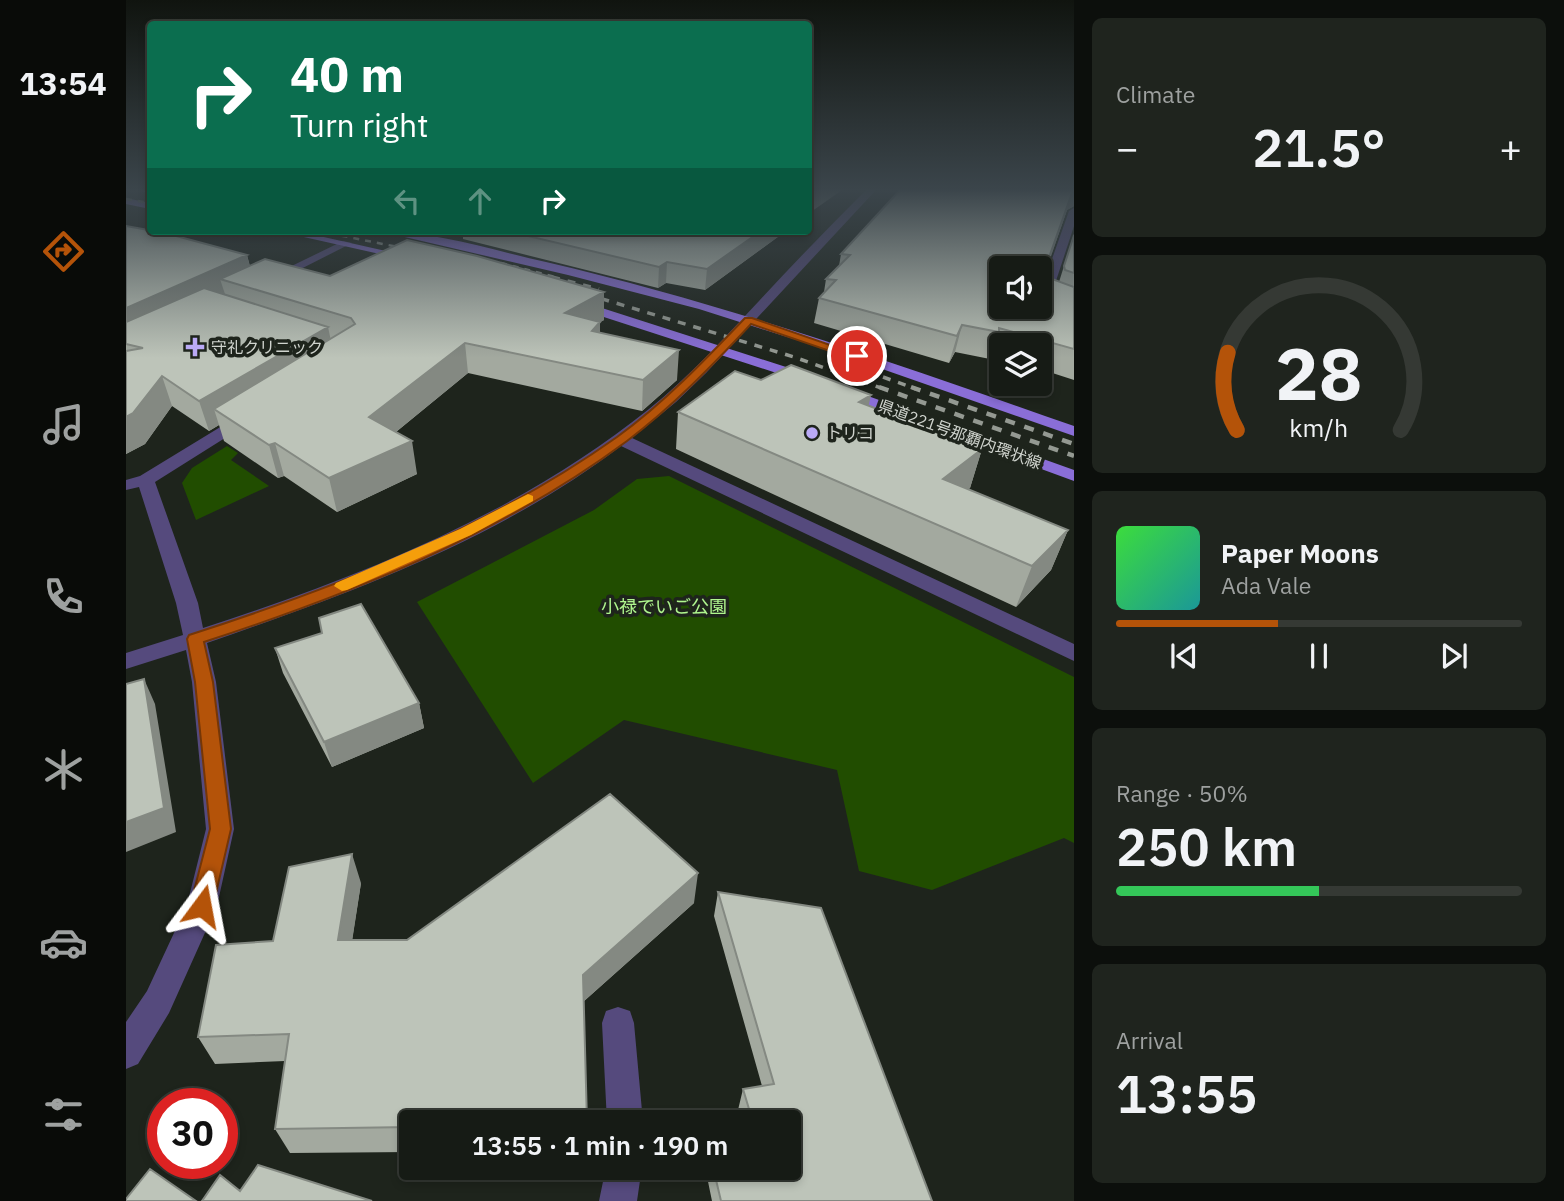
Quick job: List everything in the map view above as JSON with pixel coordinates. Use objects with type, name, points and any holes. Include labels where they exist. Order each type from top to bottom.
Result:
[{"type":"main road","points":[[360,246],[425,261]]},
{"type":"main road","points":[[455,246],[582,273],[749,320],[1074,431]]},
{"type":"main road","name":"県道221号那覇内環状線","points":[[558,298],[722,349],[1074,476]]},
{"type":"street","points":[[257,285],[340,246]]},
{"type":"street","points":[[126,662],[295,605],[466,532],[548,487],[621,439],[690,382],[818,246]]},
{"type":"street","points":[[1062,246],[1047,290],[1049,299],[1074,309]]},
{"type":"street","points":[[126,1052],[159,1002],[202,906],[220,829],[204,682],[187,603],[136,482],[260,409]]},
{"type":"street","points":[[621,439],[1074,653]]},
{"type":"street","points":[[618,1023],[624,1110]]},
{"type":"street","points":[[618,1201],[622,1180]]},
{"type":"green space","points":[[227,446],[238,453],[231,460],[269,486],[196,520],[182,483],[192,468]]},
{"type":"green space","name":"小禄でいご公園","points":[[669,476],[1074,677],[1074,843],[1064,838],[932,890],[859,871],[837,770],[624,720],[533,783],[417,602],[594,510],[637,479]]},
{"type":"building","points":[[126,246],[214,246],[247,255],[126,308]]},
{"type":"building","points":[[394,246],[433,246],[604,292],[565,313],[600,322],[592,331],[679,350],[643,380],[465,343],[369,417],[412,441],[329,478],[275,443],[269,445],[214,409],[355,324],[351,318],[220,279],[265,259],[330,276]]},
{"type":"building","points":[[571,246],[740,246],[707,269],[667,262],[659,267]]},
{"type":"building","points":[[848,246],[1053,246],[1050,256],[989,256],[989,319],[1052,319],[1052,279],[1074,287],[1074,349],[1052,343],[1052,333],[1017,333],[999,328],[999,332],[962,325],[957,336],[819,298],[836,280],[826,279],[850,255],[841,254]]},
{"type":"building","points":[[1070,246],[1074,246],[1074,273],[1065,270]]},
{"type":"building","points":[[204,288],[328,327],[199,401],[162,376],[133,413],[126,417],[126,351],[143,348],[126,344],[126,322]]},
{"type":"building","points":[[791,365],[871,395],[859,402],[982,449],[943,479],[1068,530],[1032,566],[678,412],[735,371],[761,380]]},
{"type":"building","points":[[361,604],[419,703],[324,742],[275,648],[322,633],[319,618]]},
{"type":"building","points":[[144,679],[164,808],[126,822],[126,684]]},
{"type":"building","points":[[610,794],[698,873],[583,975],[587,1110],[399,1110],[399,1127],[275,1129],[289,1034],[198,1037],[216,945],[273,941],[289,867],[352,854],[338,940],[407,940]]},
{"type":"building","points":[[718,892],[821,908],[932,1201],[721,1201],[716,1180],[801,1180],[801,1110],[749,1110],[743,1089],[774,1084]]},
{"type":"building","points":[[258,1165],[372,1201],[202,1201],[217,1179],[225,1179],[240,1191]]},
{"type":"building","points":[[147,1173],[147,1179],[164,1179],[196,1201],[126,1201]]},
{"type":"railway","points":[[393,246],[413,250]]},
{"type":"railway","points":[[501,263],[559,278]]},
{"type":"railway","points":[[552,277],[599,289]]},
{"type":"railway","points":[[586,294],[794,357],[884,389]]},
{"type":"railway","points":[[883,377],[916,389]]},
{"type":"railway","points":[[879,387],[1074,456]]},
{"type":"railway","points":[[911,387],[1074,444]]},
{"type":"slow traffic","points":[[342,586],[466,532],[528,498]]},
{"type":"place","name":"守礼クリニック","points":[[195,347]]},
{"type":"place","name":"トリコ","points":[[812,433]]},
{"type":"route","points":[[202,906],[220,829],[204,682],[195,639],[270,615],[404,560],[483,523],[548,487],[621,439],[654,413],[690,382],[749,320],[857,356]]}]
